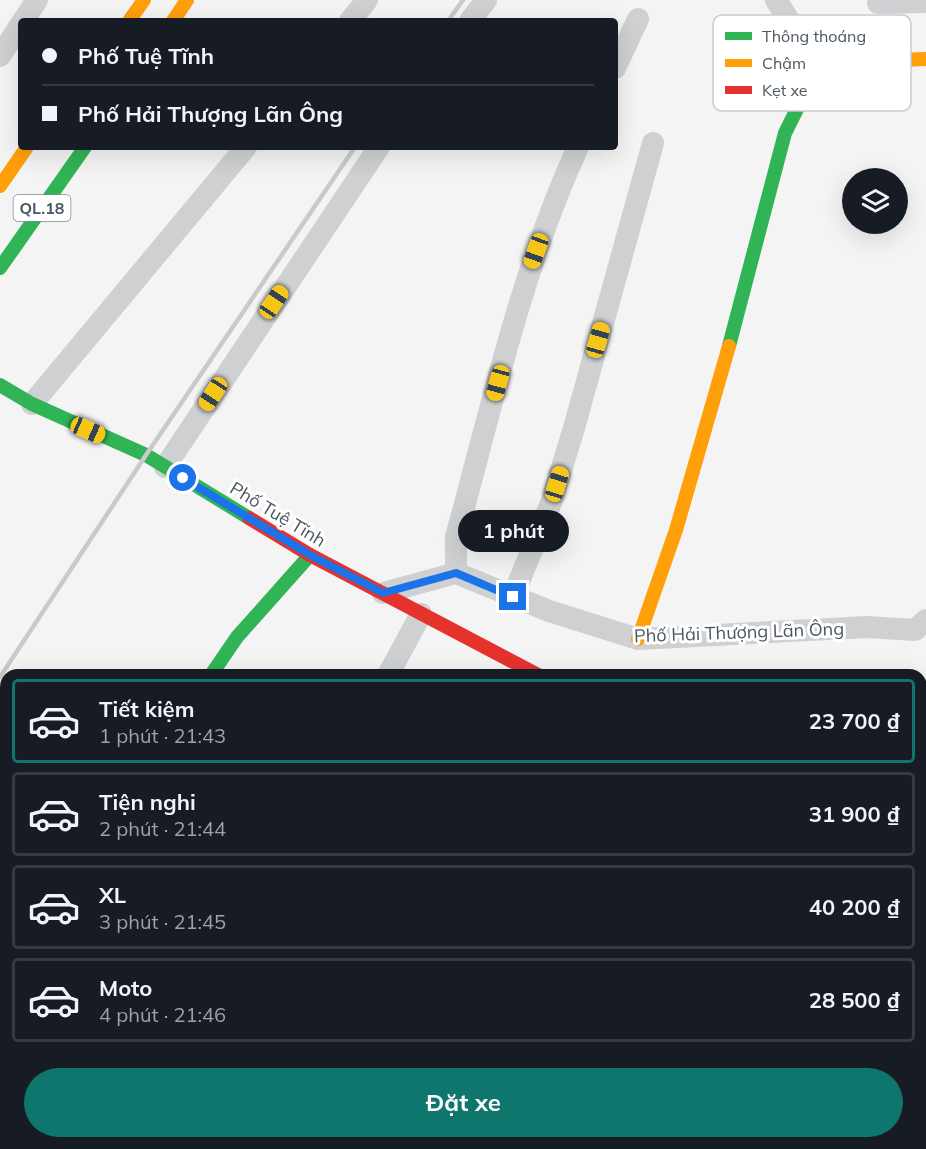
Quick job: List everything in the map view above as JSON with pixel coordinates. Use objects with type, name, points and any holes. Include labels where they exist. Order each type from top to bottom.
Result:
[{"type":"main road","points":[[131,18],[144,0]]},
{"type":"main road","points":[[911,60],[926,59]]},
{"type":"main road","points":[[638,639],[676,530],[714,406],[785,134],[796,111]]},
{"type":"main road","name":"QL.18","points":[[0,186],[25,150]]},
{"type":"main road","name":"QL.18","points":[[0,268],[83,150]]},
{"type":"main road","name":"Phố Tuệ Tĩnh","points":[[0,386],[32,404],[146,455],[310,555],[526,669]]},
{"type":"main road","points":[[215,669],[237,637],[310,555]]},
{"type":"street","points":[[25,18],[37,0]]},
{"type":"street","points":[[352,18],[367,0]]},
{"type":"street","points":[[472,18],[486,0]]},
{"type":"street","points":[[776,0],[786,15]]},
{"type":"street","points":[[878,3],[926,2]]},
{"type":"street","points":[[618,62],[638,19]]},
{"type":"street","points":[[0,56],[18,29]]},
{"type":"street","points":[[513,597],[551,503],[571,439],[653,143]]},
{"type":"street","points":[[32,404],[244,150]]},
{"type":"street","points":[[165,467],[377,150]]},
{"type":"street","points":[[383,593],[456,573],[456,537],[528,273],[560,186],[577,150]]},
{"type":"street","name":"Phố Hải Thượng Lãn Ông","points":[[456,573],[549,611],[638,639],[867,627],[922,628]]},
{"type":"street","points":[[391,669],[421,614]]},
{"type":"railway","points":[[450,18],[463,0]]},
{"type":"railway","points":[[5,669],[146,455],[353,150]]},
{"type":"traffic: fast","points":[[729,346],[785,133],[796,111]]},
{"type":"traffic: fast","points":[[0,268],[83,150]]},
{"type":"traffic: fast","points":[[0,385],[32,404],[146,455],[249,518]]},
{"type":"traffic: fast","points":[[215,669],[237,637],[310,555]]},
{"type":"traffic: slow","points":[[131,18],[144,0]]},
{"type":"traffic: slow","points":[[175,18],[187,0]]},
{"type":"traffic: slow","points":[[911,60],[926,59]]},
{"type":"traffic: slow","points":[[0,186],[25,150]]},
{"type":"traffic: slow","points":[[638,639],[676,530],[729,346]]},
{"type":"traffic: jam","points":[[249,518],[310,555],[527,669]]},
{"type":"route","points":[[183,478],[310,555],[383,593],[456,573],[513,597]]}]
